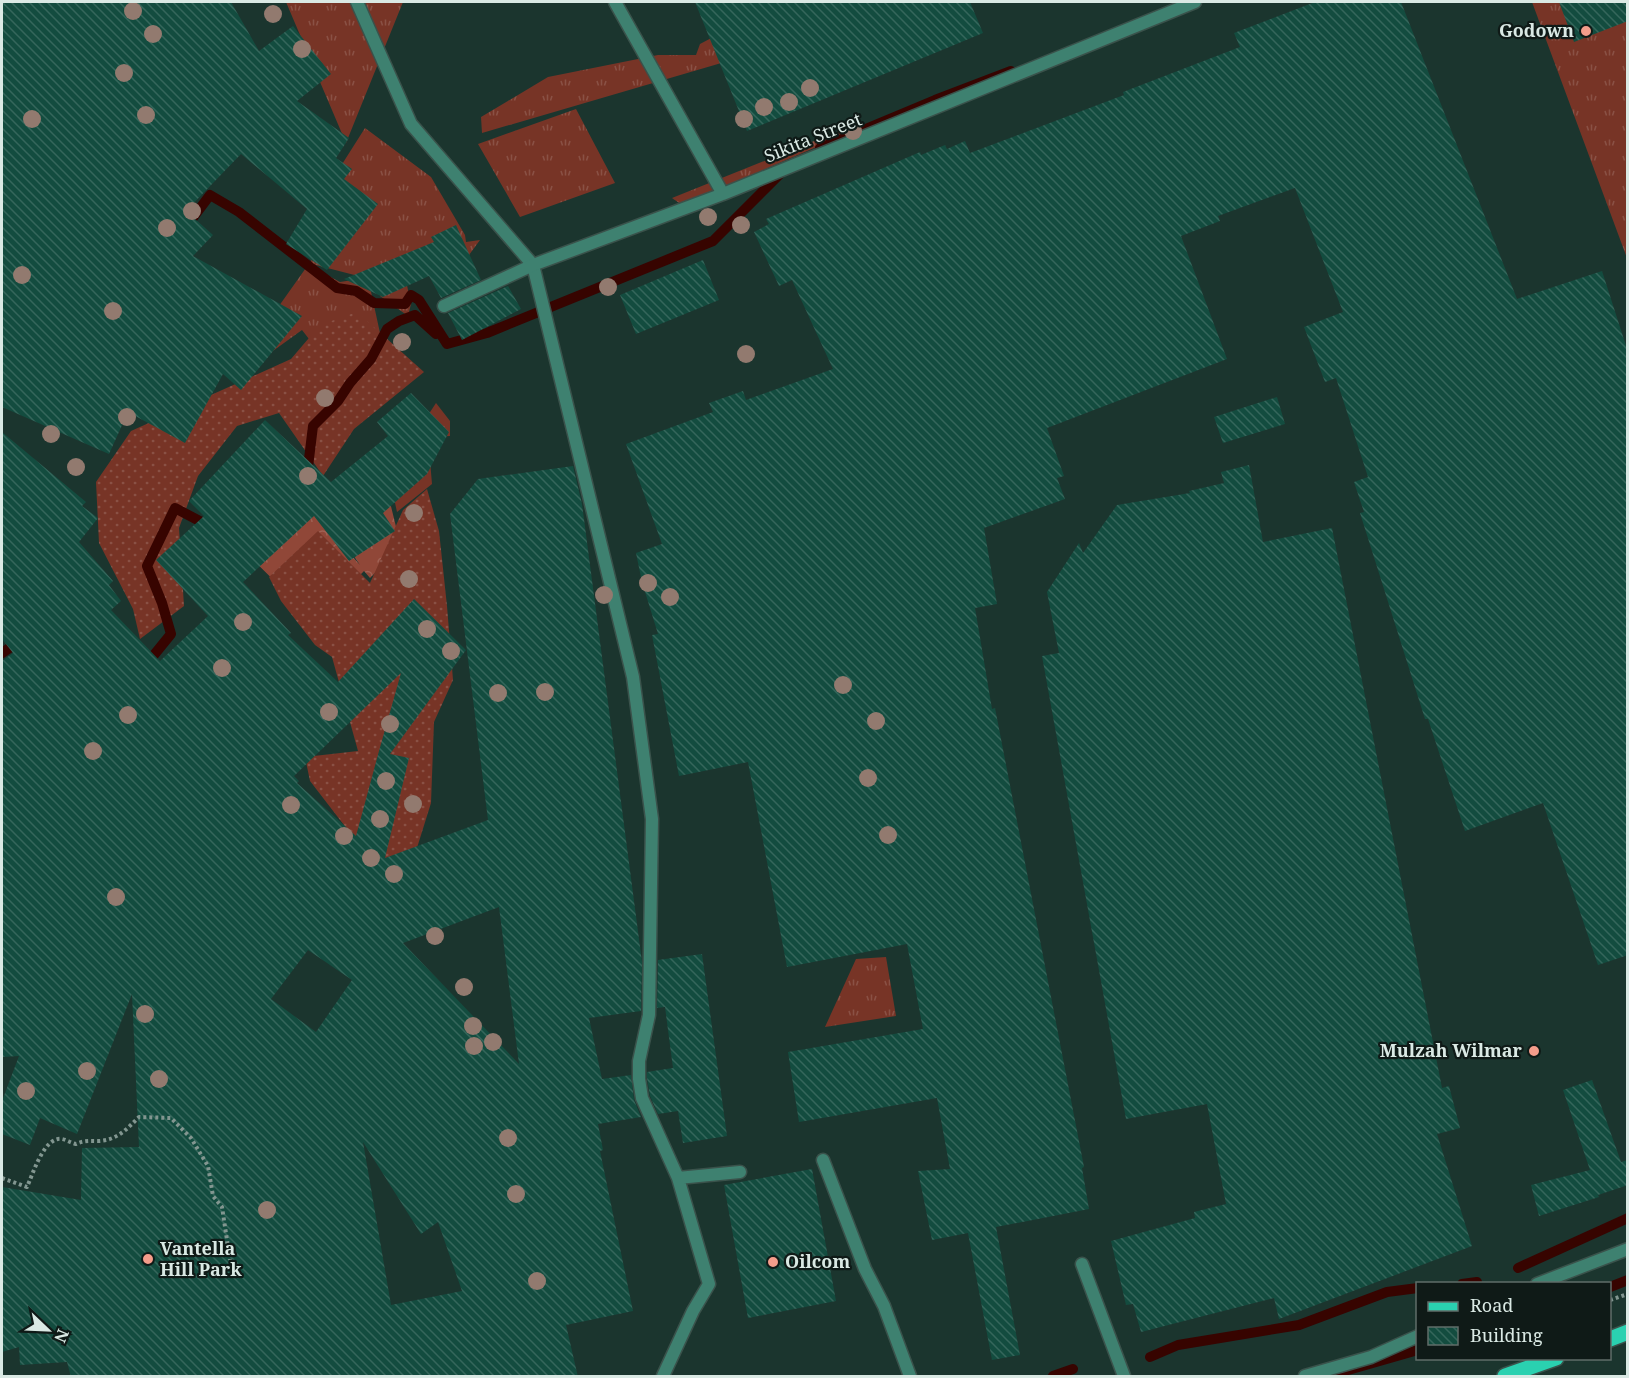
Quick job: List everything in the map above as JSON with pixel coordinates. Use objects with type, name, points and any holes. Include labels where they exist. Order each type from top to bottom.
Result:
[{"type":"main road","points":[[1611,1339],[1628,1332]]},
{"type":"main road","points":[[1505,1377],[1523,1365],[1550,1360]]},
{"type":"street","points":[[357,2],[411,124],[533,265],[633,678],[652,819],[649,1015],[639,1061],[639,1079],[642,1098],[678,1178],[709,1284],[693,1311],[663,1377]]},
{"type":"street","points":[[615,2],[723,194]]},
{"type":"street","name":"Sikita Street","points":[[444,306],[533,265],[723,194],[1195,2]]},
{"type":"street","points":[[823,1160],[865,1269],[884,1306],[909,1377]]},
{"type":"street","points":[[678,1178],[740,1172]]},
{"type":"street","points":[[1542,1282],[1628,1249]]},
{"type":"street","points":[[1082,1264],[1124,1377]]},
{"type":"street","points":[[1305,1377],[1371,1357],[1416,1337]]},
{"type":"path","points":[[2,1178],[27,1187],[42,1153],[53,1140],[63,1139],[76,1144],[82,1141],[109,1140],[124,1131],[139,1117],[171,1118],[191,1138],[208,1166],[213,1196],[222,1207],[226,1246],[230,1260]]},
{"type":"path","points":[[1611,1300],[1628,1293]]},
{"type":"green space","points":[[286,2],[403,2],[346,143]]},
{"type":"green space","points":[[1532,2],[1627,2],[1627,258]]},
{"type":"green space","points":[[717,35],[779,46],[482,133],[481,117],[548,77],[658,55],[696,55],[700,44]]},
{"type":"green space","points":[[576,109],[615,183],[520,217],[478,144]]},
{"type":"green space","points":[[365,128],[431,177],[465,235],[466,242],[480,240],[469,255],[368,278],[380,333],[344,384],[302,330],[259,361],[274,313],[308,265],[340,282],[366,278],[312,264],[301,229]]},
{"type":"green space","points":[[839,131],[842,136],[682,205],[672,198]]},
{"type":"green space","points":[[405,276],[411,304],[408,316],[380,296],[380,279]]},
{"type":"green space","points":[[357,312],[424,372],[354,429],[323,476],[279,413],[237,426],[198,476],[179,528],[184,606],[140,639],[133,609],[99,543],[96,482],[131,431],[291,359],[320,325]]},
{"type":"green space","points":[[436,403],[450,421],[450,436],[428,437],[432,484],[397,512],[389,475]]},
{"type":"green space","points":[[385,482],[401,547],[370,578],[364,571],[315,621],[237,544],[301,499],[360,565],[331,522]]},
{"type":"green space","points":[[427,489],[439,531],[453,680],[434,722],[431,803],[401,899],[310,781],[305,757],[358,751],[332,657],[315,645],[281,601],[269,577],[318,531],[370,583],[403,510]]},
{"type":"green space","points":[[886,957],[896,1016],[825,1027],[856,959]]},
{"type":"building","points":[[2,2],[231,2],[259,51],[293,26],[331,74],[297,101],[349,138],[336,158],[352,169],[344,179],[378,204],[327,270],[286,244],[307,209],[241,154],[186,211],[213,235],[193,256],[302,316],[241,390],[223,374],[185,443],[128,412],[109,454],[2,407]]},
{"type":"building","points":[[695,2],[970,2],[983,33],[747,131]]},
{"type":"building","points":[[1315,2],[1401,2],[1517,299],[1602,271],[1628,352],[1628,955],[1598,965],[1543,803],[1465,831],[1428,719],[1425,719],[1360,513],[1364,512],[1354,482],[1368,477],[1336,378],[1325,382],[1304,327],[1343,312],[1295,188],[1218,216],[1220,221],[1181,236],[1227,359],[1047,428],[1064,476],[1057,478],[1065,499],[984,528],[997,604],[975,608],[992,709],[995,708],[1084,1167],[1082,1168],[1089,1209],[996,1227],[1020,1355],[992,1360],[968,1233],[932,1240],[918,1171],[950,1169],[937,1098],[799,1122],[788,1052],[923,1029],[907,944],[787,967],[748,762],[679,776],[652,635],[658,634],[642,582],[636,553],[662,544],[626,444],[713,412],[709,403],[743,391],[746,400],[833,369],[792,280],[779,286],[754,232],[769,224],[766,219],[920,152],[921,155],[945,145],[947,149],[965,141],[970,153],[1124,95],[1123,92],[1240,47],[1234,33]]},
{"type":"building","name":"Godown","points":[[1559,2],[1628,2],[1628,21],[1574,42]]},
{"type":"building","points":[[456,225],[481,280],[441,298],[429,276],[383,297],[344,279],[434,242],[431,237]]},
{"type":"building","points":[[703,260],[719,300],[636,334],[620,295]]},
{"type":"building","points":[[508,286],[521,309],[462,340],[448,313]]},
{"type":"building","points":[[411,393],[449,432],[427,474],[383,513],[395,531],[349,561],[314,516],[243,582],[291,633],[288,635],[338,682],[414,599],[466,650],[390,754],[409,758],[385,858],[488,820],[450,514],[478,479],[573,466],[582,504],[642,962],[641,1011],[589,1018],[602,1079],[631,1075],[634,1100],[641,1117],[598,1124],[603,1150],[600,1151],[633,1311],[566,1325],[578,1377],[71,1377],[67,1362],[20,1365],[19,1347],[2,1352],[2,1187],[81,1200],[82,1148],[139,1147],[132,994],[77,1134],[40,1118],[30,1145],[2,1134],[2,1101],[19,1056],[2,1057],[2,661],[13,653],[2,639],[2,432],[86,502],[82,506],[98,518],[79,542],[113,581],[109,585],[121,601],[111,610],[160,661],[208,616],[156,560],[204,516],[189,501],[265,420],[331,482],[388,436],[377,422]],"holes":[[[401,673],[356,836],[297,783],[299,781],[294,776]],[[499,907],[519,1064],[403,943]],[[308,950],[352,980],[316,1032],[271,999]],[[363,1142],[421,1234],[438,1222],[462,1291],[391,1305]]]},
{"type":"building","points":[[1277,397],[1285,424],[1223,443],[1214,417]]},
{"type":"building","points":[[1249,465],[1263,542],[1332,528],[1442,1088],[1449,1086],[1460,1128],[1437,1134],[1472,1246],[1279,1319],[1274,1298],[1141,1332],[1133,1304],[1126,1305],[1111,1241],[1195,1218],[1194,1212],[1226,1204],[1207,1104],[1126,1119],[1042,656],[1059,653],[1047,592],[1079,543],[1083,553],[1117,505],[1190,493],[1189,491],[1224,483],[1221,472]]},
{"type":"building","points":[[702,954],[727,1136],[683,1143],[678,1111],[658,1114],[650,1096],[647,1078],[647,1072],[673,1068],[665,1007],[657,1008],[658,960]]},
{"type":"building","points":[[1592,1080],[1621,1162],[1628,1160],[1628,1185],[1539,1216],[1531,1185],[1590,1170],[1563,1090]]},
{"type":"building","points":[[812,1169],[836,1301],[748,1318],[724,1185]]},
{"type":"waterway","points":[[820,148],[1011,71]]},
{"type":"waterway","points":[[186,227],[210,195],[239,212],[337,288],[356,291],[374,303],[405,304],[411,295],[419,300],[447,344],[487,333],[713,241],[782,172]]},
{"type":"waterway","points":[[301,467],[308,467],[313,426],[338,401],[371,359],[387,329],[415,315],[436,334]]},
{"type":"waterway","points":[[145,666],[171,634],[162,603],[147,566],[175,508],[211,527]]},
{"type":"waterway","points":[[2,653],[21,640]]},
{"type":"waterway","points":[[1518,1268],[1628,1218]]},
{"type":"waterway","points":[[1611,1287],[1628,1280]]},
{"type":"waterway","points":[[1150,1357],[1178,1345],[1299,1325],[1387,1292],[1416,1288]]},
{"type":"waterway","points":[[1327,1376],[1416,1351]]},
{"type":"waterway","points":[[1053,1376],[1073,1369]]},
{"type":"place","name":"Godown","points":[[1586,31]]},
{"type":"place","name":"Mulzah Wilmar","points":[[1534,1051]]},
{"type":"place","name":"Vantella Hill Park","points":[[148,1259]]},
{"type":"place","name":"Oilcom","points":[[773,1262]]}]
